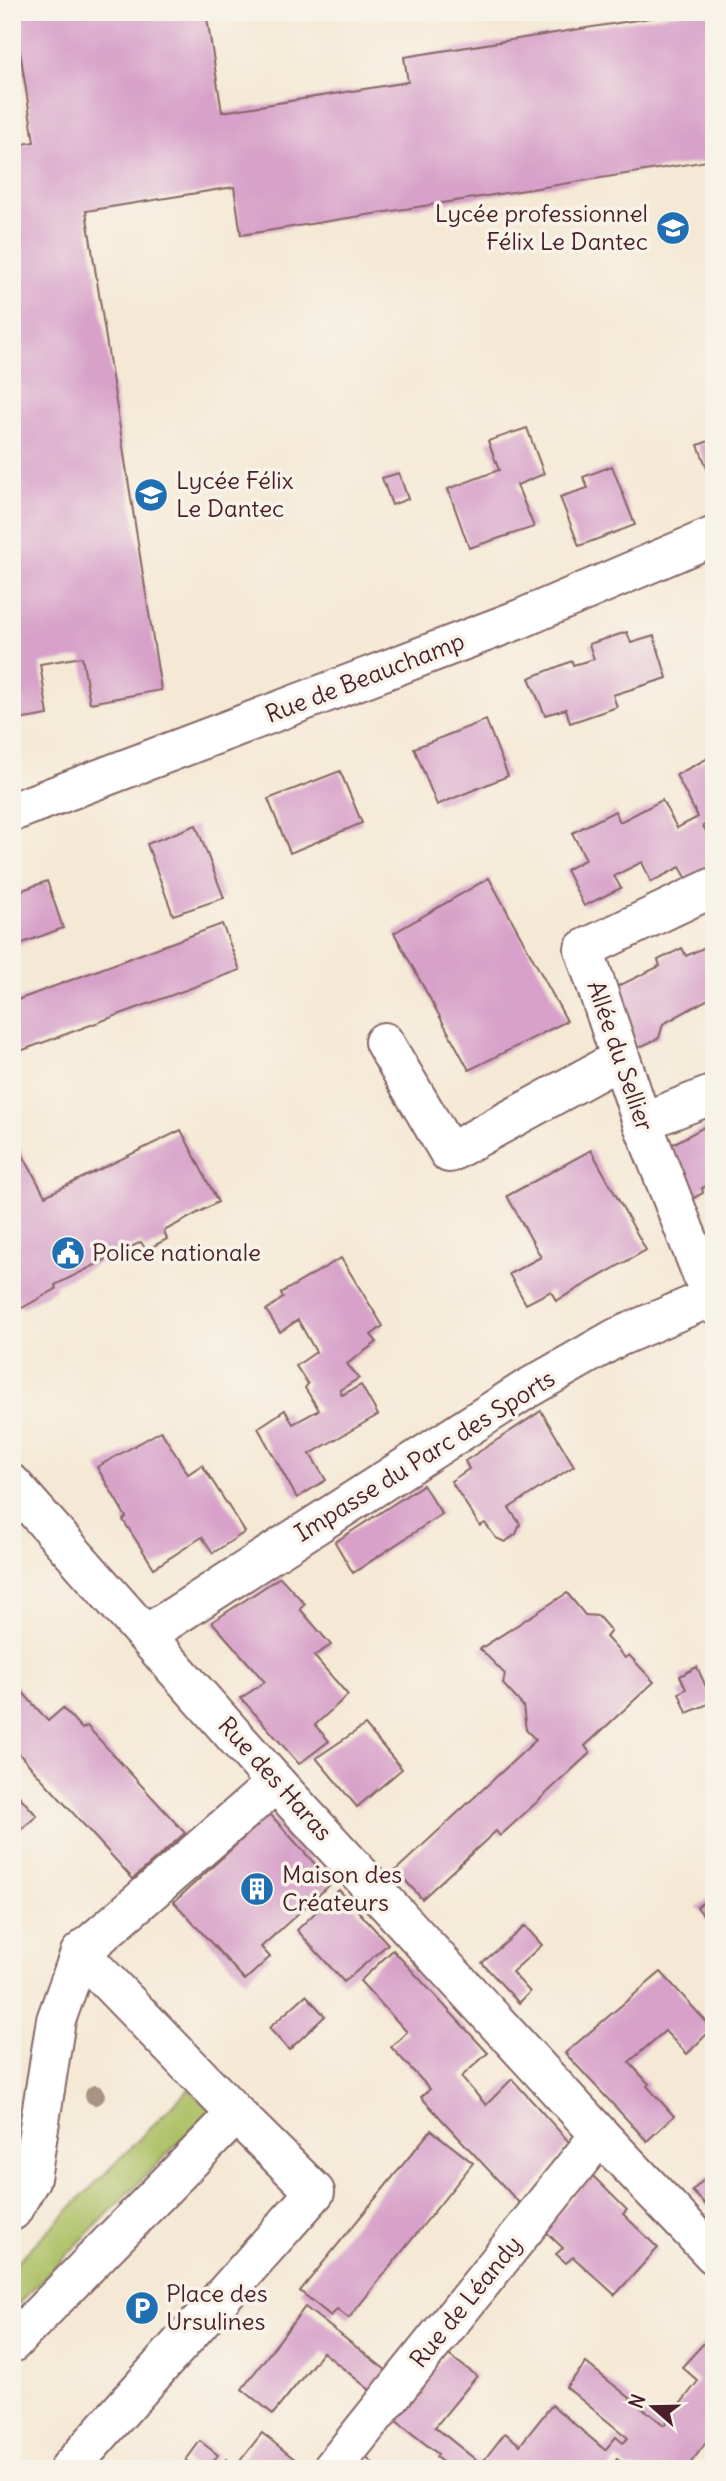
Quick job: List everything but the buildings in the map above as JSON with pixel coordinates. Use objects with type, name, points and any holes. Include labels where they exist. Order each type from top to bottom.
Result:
[{"type":"street","name":"Rue de Beauchamp","points":[[12,811],[520,619],[714,536]]},
{"type":"street","name":"Allée du Sellier","points":[[712,1299],[642,1122],[584,949],[714,887]]},
{"type":"street","points":[[384,1042],[449,1153],[621,1059]]},
{"type":"street","points":[[642,1122],[714,1094]]},
{"type":"street","name":"Impasse du Parc des Sports","points":[[147,1634],[525,1390],[616,1338],[712,1299]]},
{"type":"street","name":"Rue des Haras","points":[[12,1484],[276,1783],[714,2255]]},
{"type":"street","points":[[12,2211],[31,2178],[56,2020],[80,1953],[276,1783]]},
{"type":"street","points":[[69,2469],[315,2192],[80,1953]]},
{"type":"street","points":[[12,2343],[236,2114]]},
{"type":"street","name":"Rue de Léandy","points":[[332,2469],[600,2135]]},
{"type":"green space","points":[[189,2089],[211,2110],[12,2310],[12,2267]]},
{"type":"place","name":"Lycée professionnel Félix Le Dantec","points":[[673,228]]},
{"type":"place","name":"Lycée Félix Le Dantec","points":[[151,495]]},
{"type":"place","name":"Police nationale","points":[[68,1253]]},
{"type":"place","name":"Maison des Créateurs","points":[[257,1889]]},
{"type":"place","name":"Place des Ursulines","points":[[142,2308]]}]
